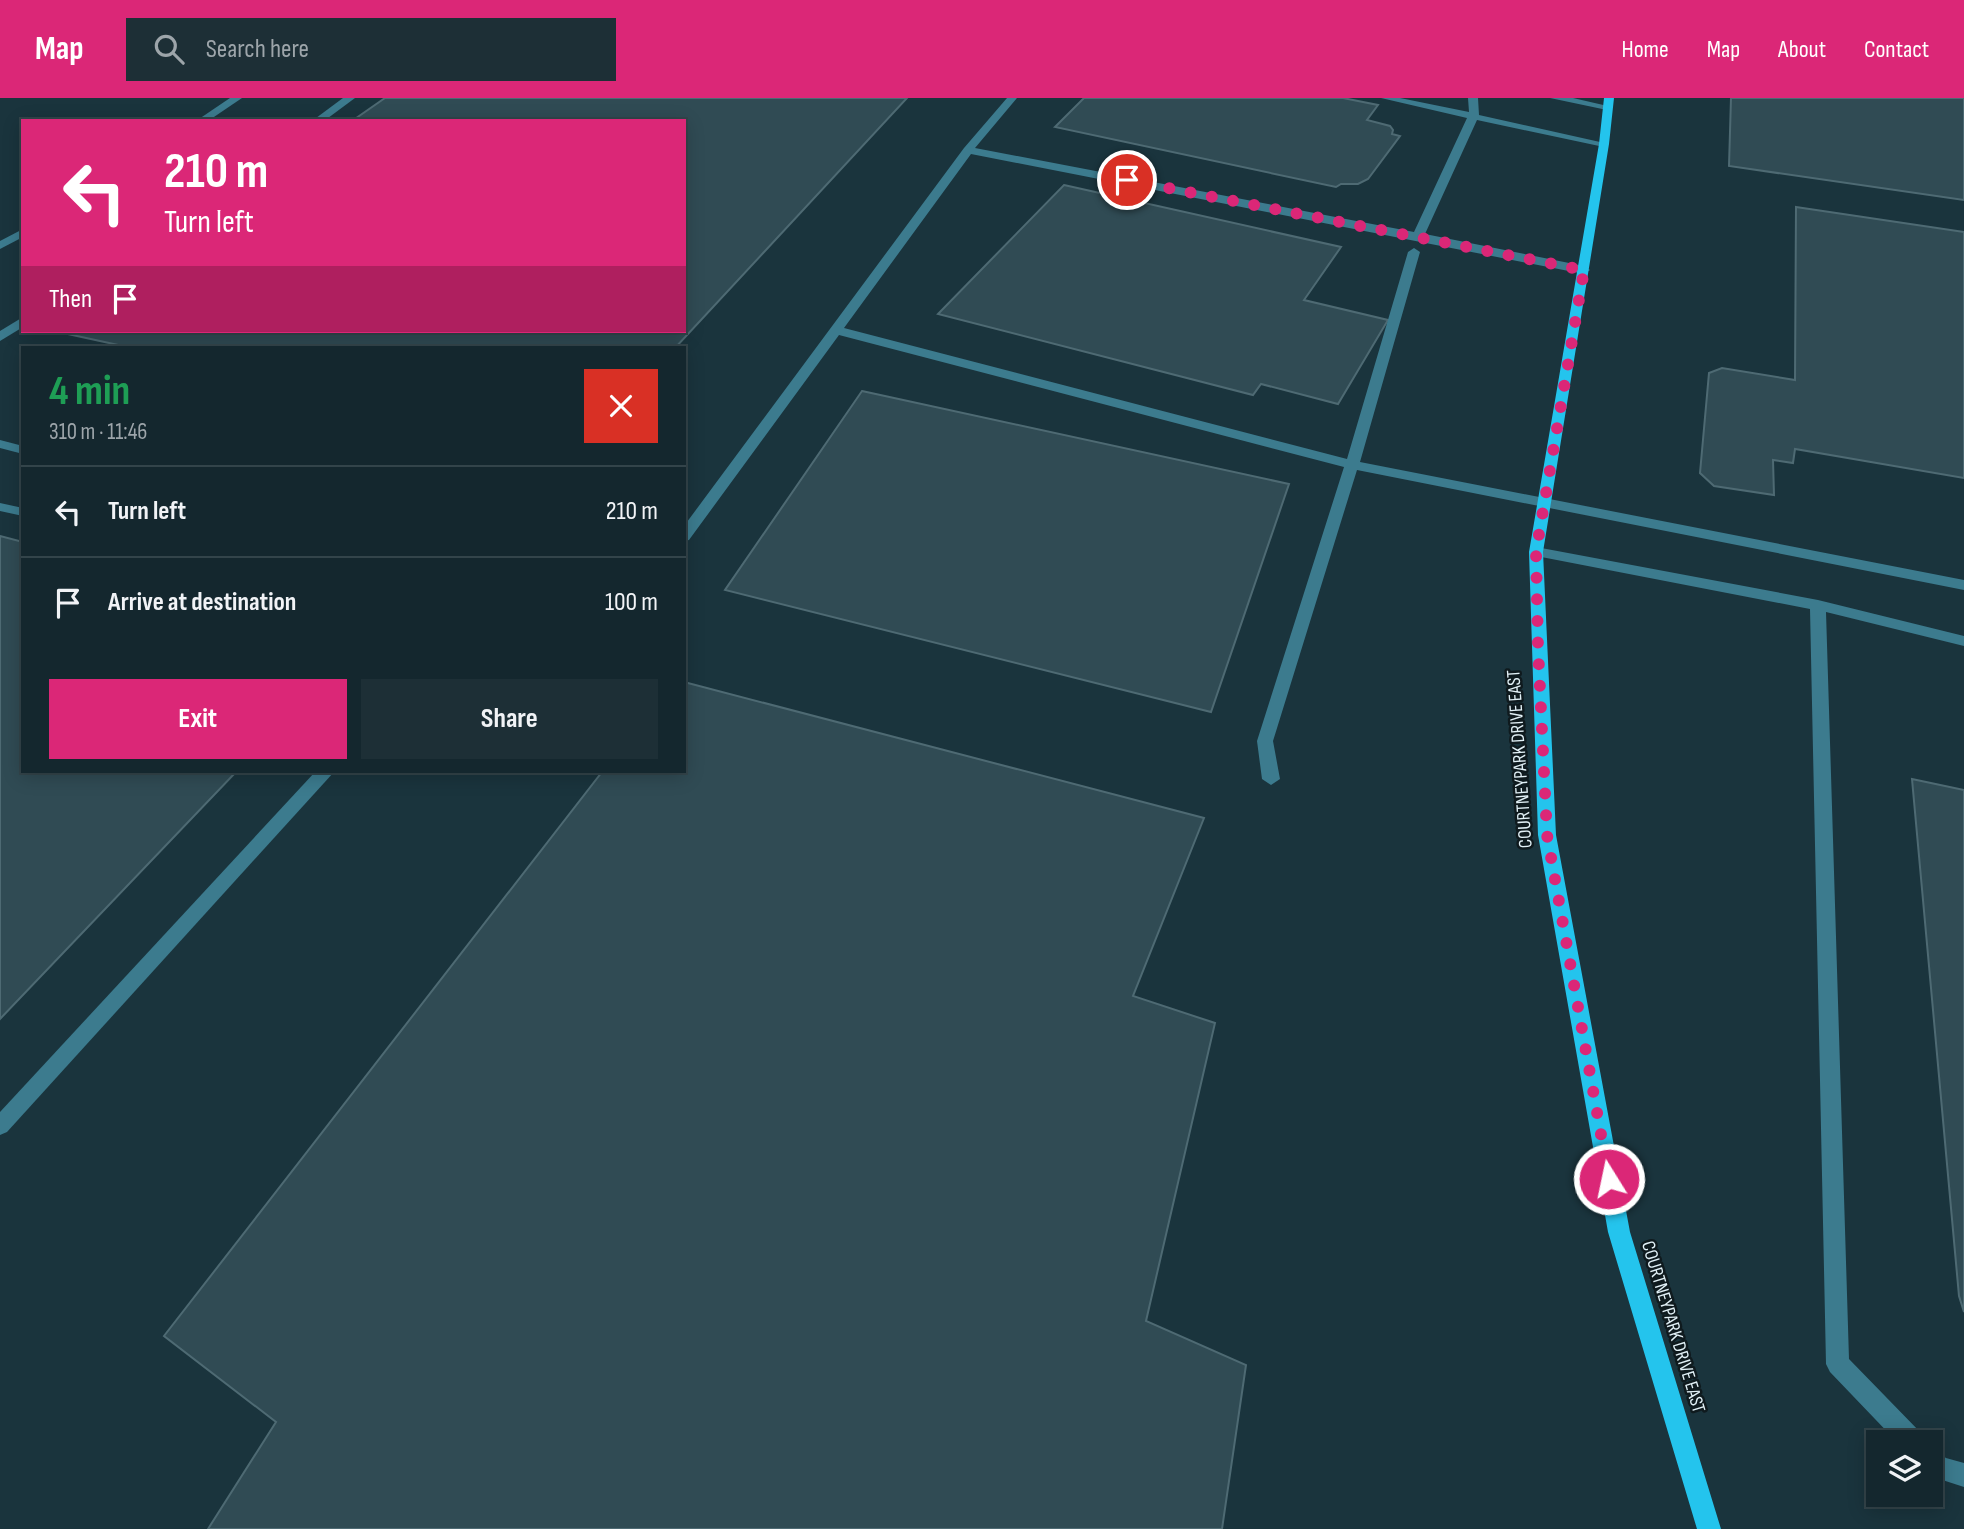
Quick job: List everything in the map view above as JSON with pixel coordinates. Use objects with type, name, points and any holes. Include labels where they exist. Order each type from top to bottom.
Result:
[{"type":"main road","name":"COURTNEYPARK DRIVE EAST","points":[[1608,103],[1584,270],[1536,552],[1547,835],[1619,1232],[1709,1529]]},
{"type":"street","points":[[204,119],[237,98]]},
{"type":"street","points":[[320,119],[350,98]]},
{"type":"street","points":[[686,534],[968,150],[1012,98]]},
{"type":"street","points":[[1386,98],[1604,144]]},
{"type":"street","points":[[1418,236],[1474,115],[1474,98]]},
{"type":"street","points":[[1555,98],[1608,103]]},
{"type":"street","points":[[968,150],[1584,270]]},
{"type":"street","points":[[0,246],[21,233]]},
{"type":"street","points":[[1271,779],[1265,741],[1352,465],[1414,252]]},
{"type":"street","points":[[0,337],[21,322]]},
{"type":"street","points":[[836,330],[1352,465],[1964,584]]},
{"type":"street","points":[[0,444],[21,449]]},
{"type":"street","points":[[0,507],[21,512]]},
{"type":"street","points":[[1536,552],[1818,605],[1964,641]]},
{"type":"street","points":[[1818,605],[1838,1364],[1902,1430]]},
{"type":"street","points":[[0,1126],[324,773]]},
{"type":"street","points":[[1943,1469],[1964,1475]]},
{"type":"building","points":[[385,98],[907,98],[677,346],[123,346],[63,333],[686,333],[686,119],[355,119]]},
{"type":"building","points":[[1084,98],[1343,98],[1378,105],[1367,120],[1390,126],[1392,134],[1400,136],[1368,179],[1358,184],[1341,184],[1336,187],[1055,127]]},
{"type":"building","points":[[1731,98],[1964,98],[1964,200],[1729,166]]},
{"type":"building","points":[[1064,185],[1341,247],[1304,300],[1388,320],[1338,404],[1261,384],[1253,395],[938,314]]},
{"type":"building","points":[[1796,207],[1964,232],[1964,478],[1795,449],[1793,463],[1773,460],[1774,495],[1714,486],[1700,473],[1709,373],[1722,368],[1795,380]]},
{"type":"building","points":[[862,391],[1289,484],[1211,712],[725,590]]},
{"type":"building","points":[[0,536],[21,541],[21,773],[235,773],[0,1019]]},
{"type":"building","points":[[686,683],[1204,818],[1133,996],[1215,1023],[1146,1321],[1246,1365],[1222,1529],[208,1529],[276,1422],[164,1336],[601,773],[686,773]]},
{"type":"building","points":[[1912,779],[1964,790],[1964,1312],[1959,1296]]},
{"type":"route","points":[[1127,180],[1584,270],[1536,552],[1538,647],[1547,835],[1609,1179]]}]
